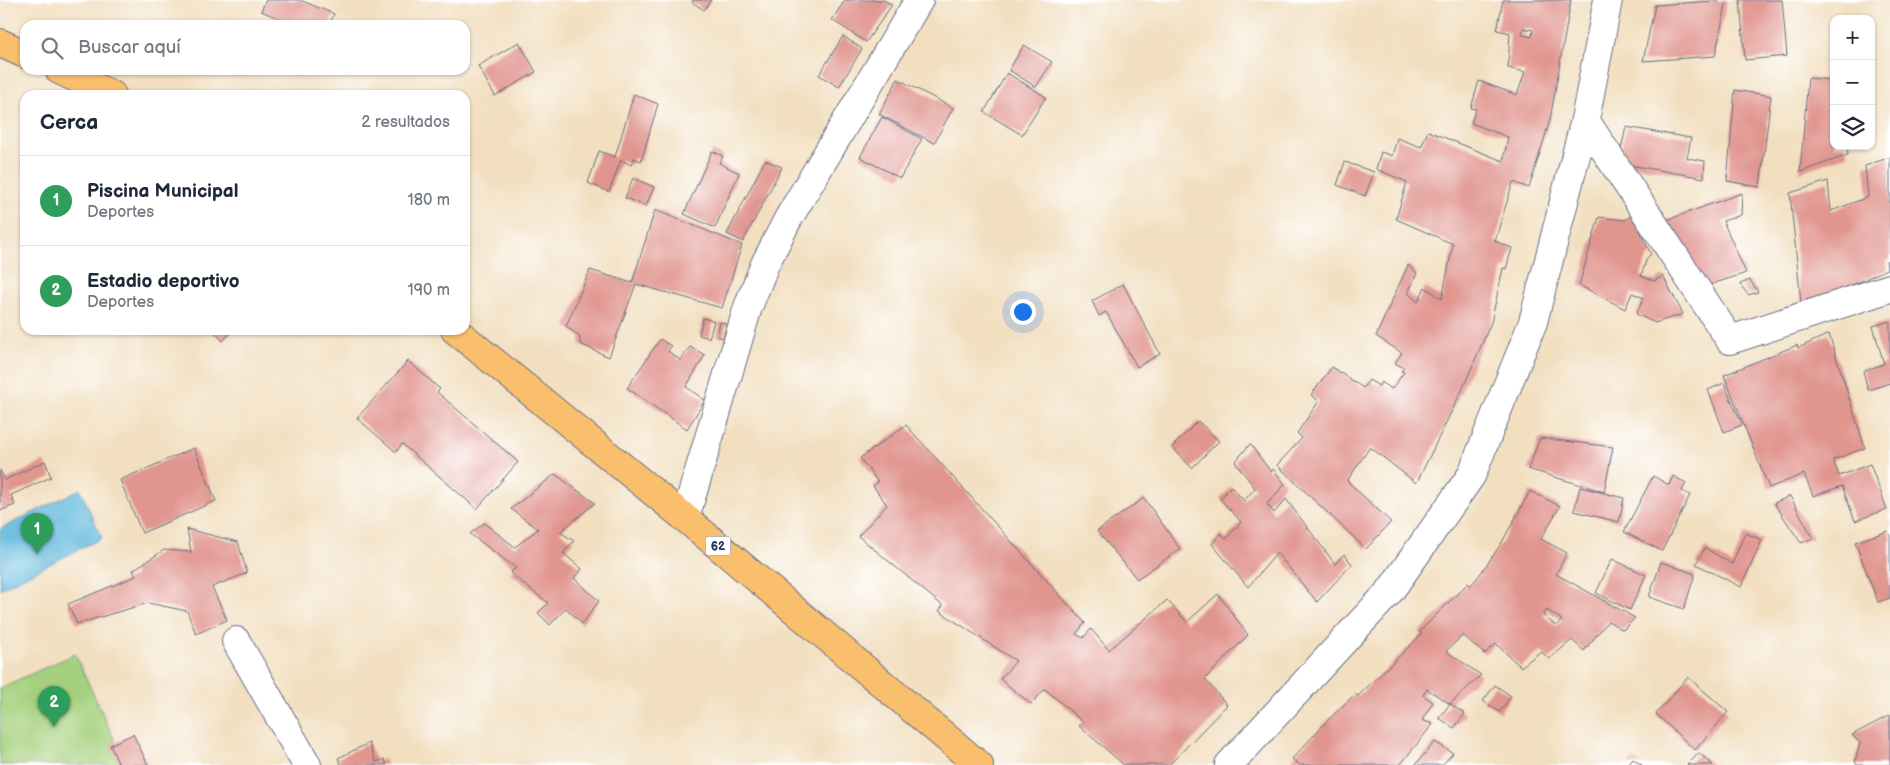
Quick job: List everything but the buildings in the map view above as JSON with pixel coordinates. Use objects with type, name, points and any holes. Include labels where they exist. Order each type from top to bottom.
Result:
[{"type":"main road","points":[[0,43],[20,52]]},
{"type":"main road","points":[[70,75],[101,90]]},
{"type":"main road","name":"62","points":[[461,335],[685,518],[979,765]]},
{"type":"street","points":[[685,518],[748,307],[765,264],[788,219],[919,0]]},
{"type":"street","points":[[1229,765],[1390,591],[1471,476],[1533,322],[1584,120],[1608,0]]},
{"type":"street","points":[[1584,120],[1730,340],[1890,288]]},
{"type":"street","points":[[236,641],[307,765]]},
{"type":"green space","points":[[75,654],[126,765],[0,765],[0,688]]},
{"type":"water","points":[[80,489],[102,538],[0,589],[0,529]]},
{"type":"place","name":"Piscina Municipal","points":[[37,554]]},
{"type":"place","name":"Estadio deportivo","points":[[54,727]]}]
